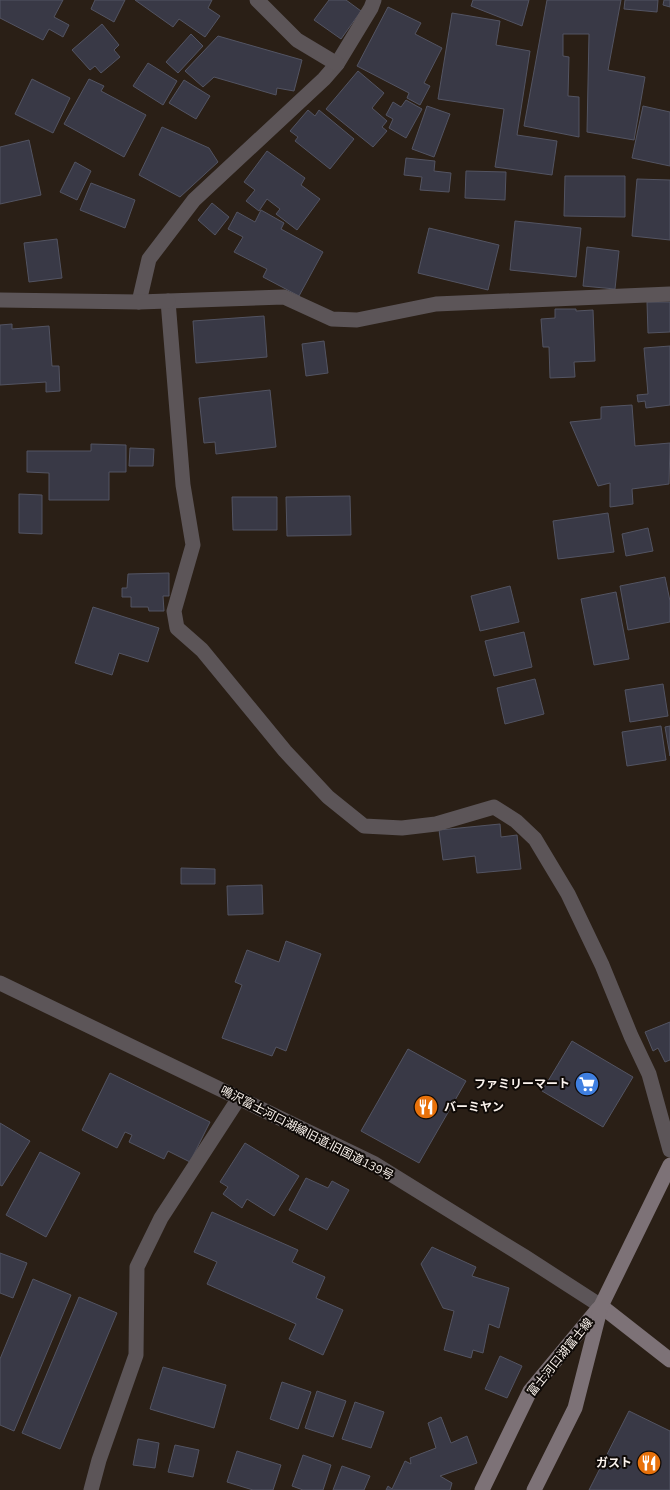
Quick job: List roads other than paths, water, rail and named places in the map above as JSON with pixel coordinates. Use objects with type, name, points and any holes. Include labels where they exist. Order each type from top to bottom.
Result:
[{"type":"main road","name":"富士河口湖富士線","points":[[534,1490],[575,1408],[601,1306],[670,1165]]},
{"type":"main road","name":"富士河口湖富士線","points":[[482,1490],[530,1391],[601,1306]]},
{"type":"main road","points":[[601,1306],[670,1360]]},
{"type":"street","points":[[257,0],[297,40],[337,64]]},
{"type":"street","points":[[139,302],[149,260],[194,200],[280,121],[337,64],[374,0]]},
{"type":"street","points":[[0,300],[139,302],[284,296],[332,319],[357,320],[436,304],[670,294]]},
{"type":"street","points":[[168,301],[183,485],[193,545],[174,612],[177,628],[202,650],[285,752],[328,797],[364,826],[402,828],[436,824],[494,808],[516,821],[535,840],[568,894],[602,965],[649,1074],[670,1150]]},
{"type":"street","name":"鳴沢富士河口湖線旧道;旧国道139号","points":[[0,983],[373,1163],[526,1256],[601,1306]]},
{"type":"street","points":[[91,1490],[99,1460],[136,1355],[137,1267],[161,1218],[239,1098]]},
{"type":"place","name":"ファミリーマート","points":[[587,1084]]},
{"type":"place","name":"バーミヤン","points":[[426,1107]]},
{"type":"place","name":"ガスト","points":[[649,1463]]}]
